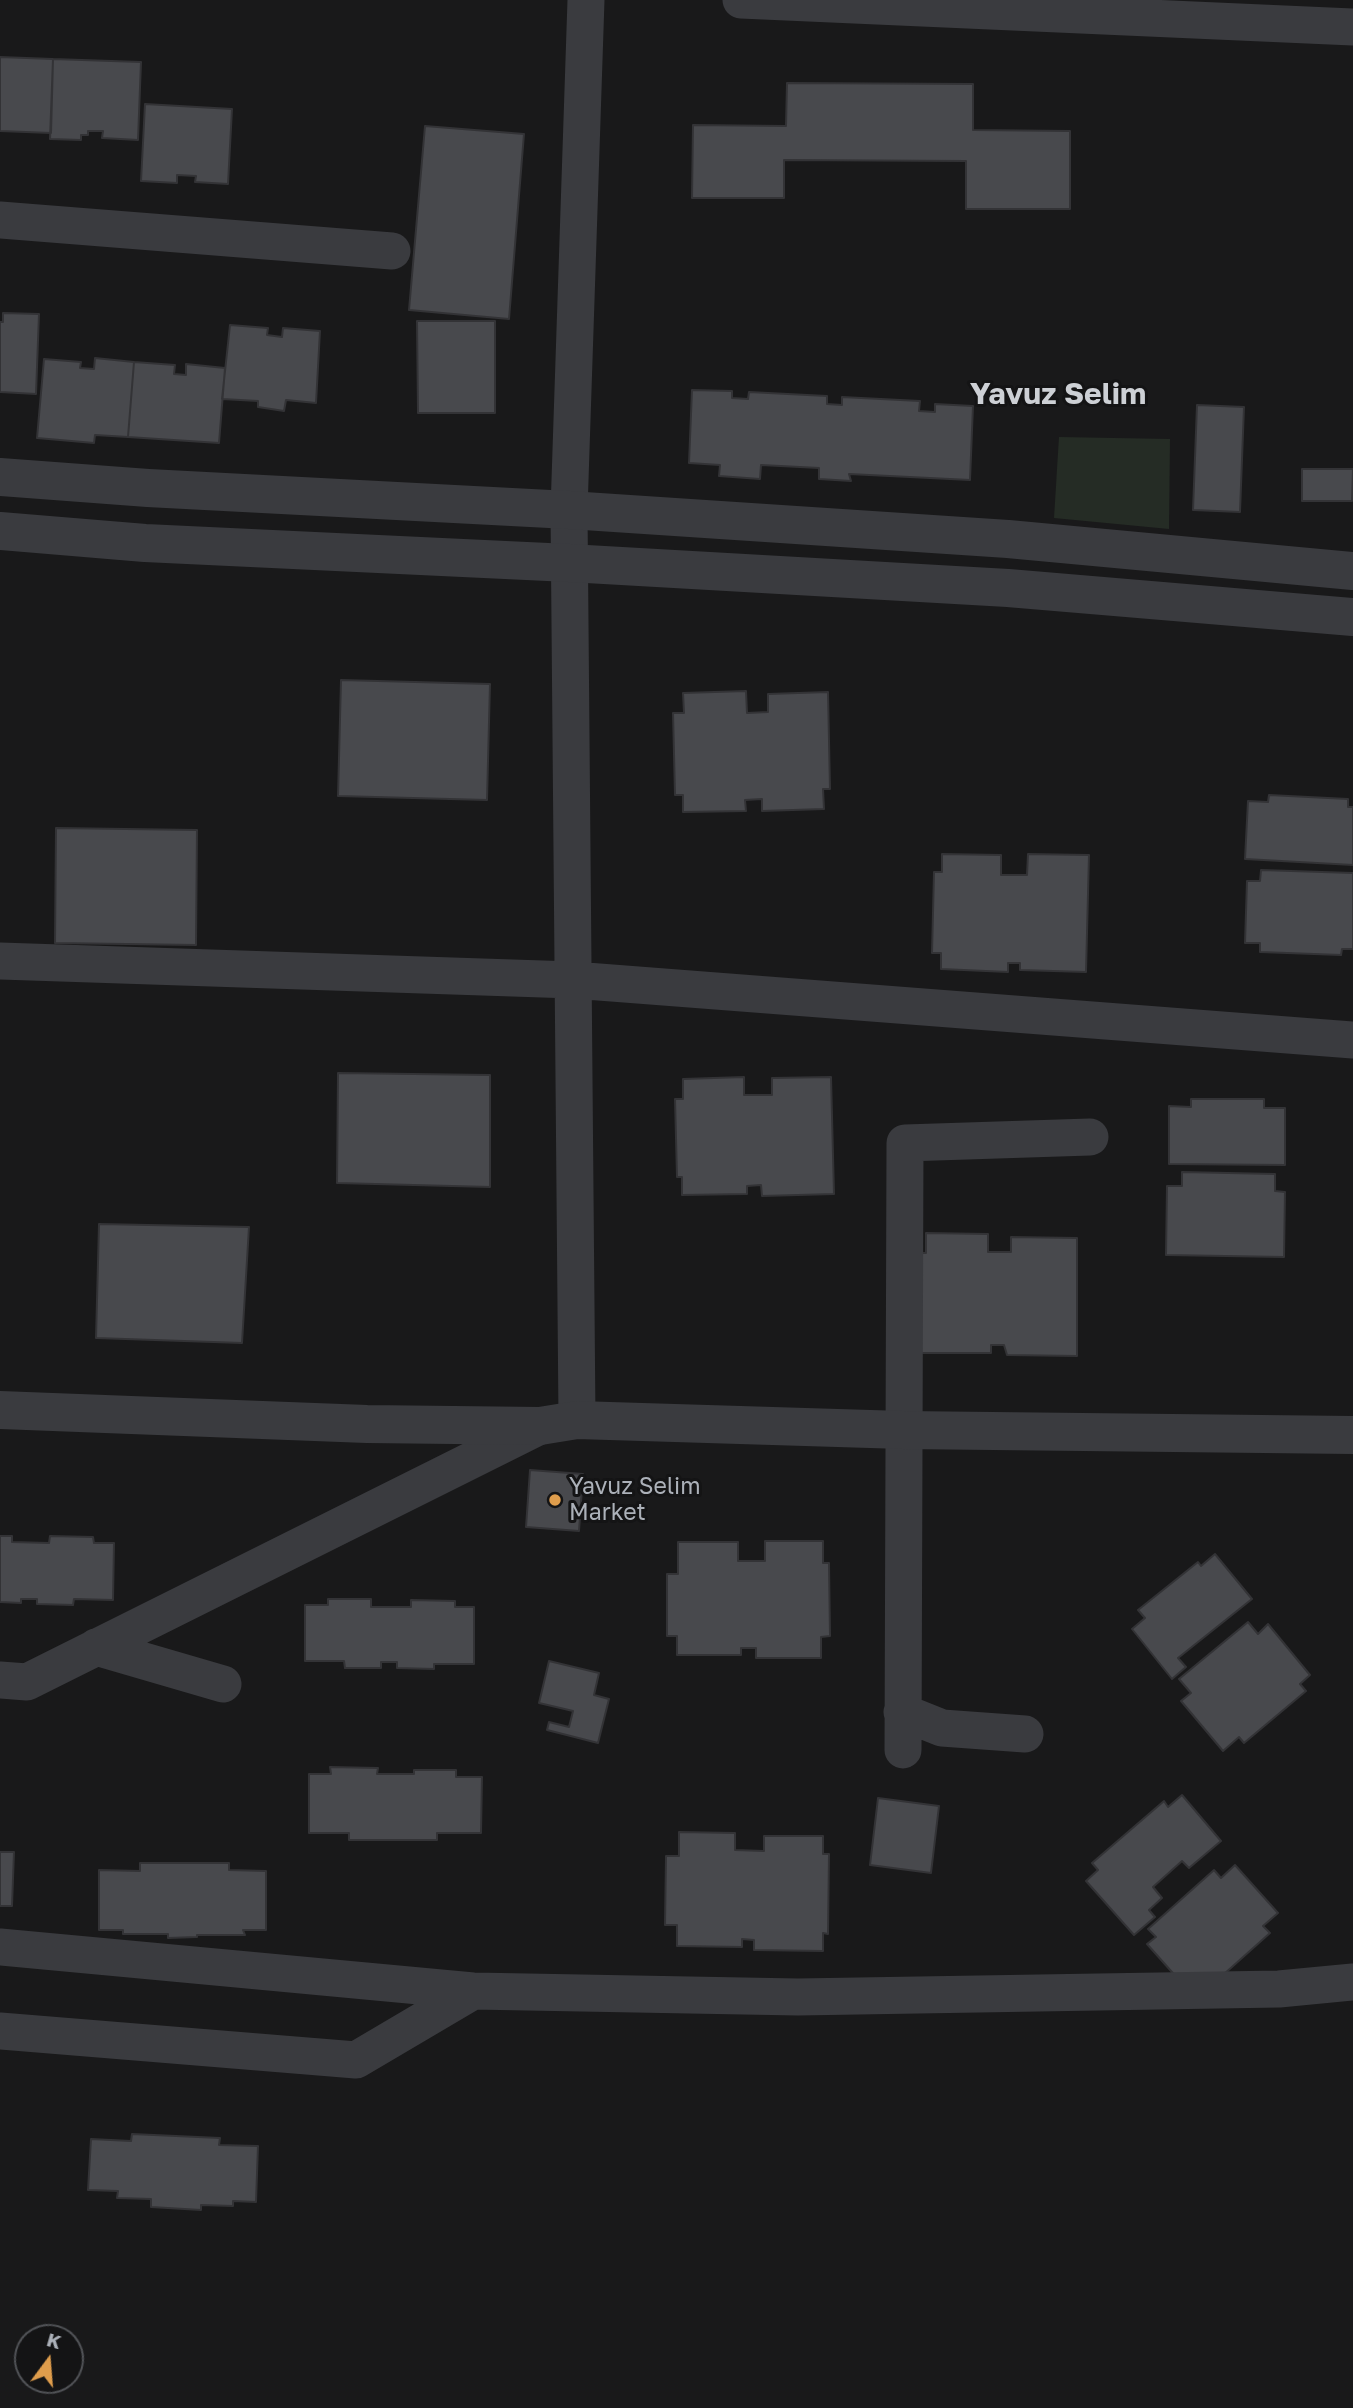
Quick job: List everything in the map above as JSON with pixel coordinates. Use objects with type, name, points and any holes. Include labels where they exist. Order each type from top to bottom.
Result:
[{"type":"street","points":[[577,1419],[569,510],[586,0]]},
{"type":"street","points":[[741,0],[1353,26]]},
{"type":"street","points":[[0,220],[392,251]]},
{"type":"street","points":[[0,477],[148,488],[569,510],[1008,540],[1353,570]]},
{"type":"street","points":[[145,543],[148,488]]},
{"type":"street","points":[[0,531],[145,543],[569,563],[1008,588],[1353,617]]},
{"type":"street","points":[[1008,540],[1008,588]]},
{"type":"street","points":[[0,961],[573,980],[1353,1040]]},
{"type":"street","points":[[902,1751],[905,1143],[1090,1137]]},
{"type":"street","points":[[0,1410],[367,1424],[540,1426],[577,1419],[903,1430],[1353,1436]]},
{"type":"street","points":[[0,1680],[27,1682],[540,1426]]},
{"type":"street","points":[[96,1647],[223,1684]]},
{"type":"street","points":[[902,1712],[942,1728],[1025,1734]]},
{"type":"street","points":[[0,1947],[473,1991],[798,1997],[1279,1989],[1353,1982]]},
{"type":"street","points":[[0,2031],[356,2060],[473,1991]]},
{"type":"shaded area","points":[[1059,437],[1170,439],[1169,529],[1054,518]]},
{"type":"building","points":[[0,57],[53,59],[51,133],[0,131]]},
{"type":"building","points":[[53,59],[141,62],[138,140],[102,138],[103,131],[88,131],[88,135],[81,135],[81,140],[50,139]]},
{"type":"building","points":[[787,83],[973,84],[973,130],[1070,131],[1070,209],[966,209],[966,161],[784,160],[784,198],[692,198],[693,125],[786,126]]},
{"type":"building","points":[[145,104],[232,109],[228,184],[195,182],[196,176],[177,175],[177,183],[141,181]]},
{"type":"building","points":[[425,126],[524,134],[509,319],[409,310]]},
{"type":"building","points":[[3,313],[39,314],[36,394],[0,392],[0,322],[3,322]]},
{"type":"building","points":[[417,321],[495,321],[495,413],[418,413]]},
{"type":"building","points":[[230,325],[268,328],[267,335],[282,337],[283,328],[320,331],[316,403],[286,400],[284,411],[258,407],[258,401],[222,399]]},
{"type":"building","points":[[95,358],[134,362],[128,437],[95,435],[94,443],[37,438],[44,359],[81,362],[80,368],[94,369]]},
{"type":"building","points":[[134,362],[175,365],[174,374],[186,375],[186,364],[225,368],[219,443],[128,437]]},
{"type":"building","points":[[692,390],[732,391],[732,398],[748,399],[749,392],[827,396],[827,404],[842,405],[842,397],[920,401],[919,411],[935,412],[935,404],[973,406],[970,480],[849,474],[851,481],[819,479],[819,468],[761,465],[760,479],[719,476],[720,465],[689,463]]},
{"type":"building","points":[[1197,405],[1244,407],[1240,512],[1193,510]]},
{"type":"building","points":[[1302,469],[1353,469],[1352,501],[1302,501]]},
{"type":"building","points":[[341,680],[490,684],[487,800],[338,796]]},
{"type":"building","points":[[746,691],[747,713],[768,712],[768,694],[828,692],[830,789],[823,789],[824,809],[762,811],[762,799],[745,800],[746,811],[683,812],[683,795],[675,795],[673,713],[684,713],[683,693]]},
{"type":"building","points":[[1269,795],[1348,799],[1348,807],[1353,807],[1353,865],[1245,859],[1248,801],[1268,802]]},
{"type":"building","points":[[56,828],[197,830],[196,945],[55,943]]},
{"type":"building","points":[[942,854],[1001,855],[1001,875],[1027,875],[1028,854],[1089,855],[1086,972],[1020,970],[1020,963],[1008,963],[1008,972],[941,969],[941,953],[932,953],[934,872],[942,872]]},
{"type":"building","points":[[1261,870],[1353,873],[1353,949],[1342,949],[1341,955],[1260,952],[1260,943],[1245,943],[1247,881],[1260,881]]},
{"type":"building","points":[[338,1073],[490,1075],[490,1187],[337,1183]]},
{"type":"building","points":[[744,1077],[744,1095],[772,1095],[772,1078],[831,1077],[834,1194],[762,1196],[761,1185],[747,1186],[747,1194],[682,1195],[682,1177],[677,1177],[675,1099],[683,1099],[683,1079]]},
{"type":"building","points":[[1191,1099],[1264,1099],[1264,1108],[1285,1108],[1285,1165],[1169,1164],[1169,1106],[1191,1107]]},
{"type":"building","points":[[1182,1172],[1275,1174],[1275,1191],[1285,1192],[1284,1257],[1166,1255],[1167,1186],[1182,1186]]},
{"type":"building","points":[[99,1224],[249,1227],[242,1343],[96,1338]]},
{"type":"building","points":[[926,1233],[988,1234],[988,1252],[1011,1252],[1011,1237],[1077,1238],[1077,1356],[1007,1355],[1004,1345],[991,1345],[991,1353],[921,1353],[917,1253],[926,1253]]},
{"type":"building","name":"Yavuz Selim Market","points":[[530,1470],[583,1474],[579,1531],[526,1527]]},
{"type":"building","points":[[0,1536],[12,1536],[12,1542],[49,1543],[50,1536],[93,1537],[94,1543],[114,1543],[113,1600],[74,1599],[73,1605],[37,1604],[37,1599],[21,1599],[21,1603],[0,1602]]},
{"type":"building","points":[[765,1541],[823,1541],[823,1563],[829,1563],[830,1636],[821,1637],[821,1658],[756,1658],[756,1648],[741,1648],[741,1655],[677,1655],[677,1636],[667,1636],[667,1574],[678,1574],[678,1542],[738,1542],[738,1561],[765,1561]]},
{"type":"building","points":[[1215,1554],[1252,1599],[1178,1658],[1186,1667],[1172,1679],[1132,1629],[1145,1618],[1138,1610],[1198,1562],[1201,1566]]},
{"type":"building","points":[[328,1599],[371,1599],[371,1607],[411,1607],[411,1600],[455,1601],[455,1607],[474,1607],[474,1664],[434,1664],[434,1669],[397,1668],[397,1662],[381,1662],[381,1668],[345,1668],[344,1661],[305,1661],[305,1605],[328,1605]]},
{"type":"building","points":[[1248,1622],[1258,1634],[1268,1624],[1310,1675],[1300,1684],[1306,1691],[1244,1743],[1239,1737],[1223,1751],[1181,1701],[1191,1693],[1179,1679]]},
{"type":"building","points":[[549,1661],[599,1673],[594,1695],[609,1699],[598,1743],[547,1730],[549,1722],[569,1727],[573,1711],[539,1703]]},
{"type":"building","points":[[330,1767],[378,1768],[377,1774],[414,1774],[414,1770],[456,1770],[456,1777],[482,1777],[481,1833],[437,1833],[437,1840],[349,1840],[349,1833],[309,1833],[309,1774],[331,1774]]},
{"type":"building","points":[[1182,1795],[1221,1841],[1189,1868],[1182,1861],[1153,1887],[1162,1898],[1149,1910],[1155,1917],[1134,1935],[1086,1881],[1098,1870],[1092,1863],[1164,1801],[1168,1807]]},
{"type":"building","points":[[878,1798],[939,1806],[931,1873],[870,1865]]},
{"type":"building","points":[[679,1832],[735,1833],[735,1850],[764,1851],[764,1836],[823,1836],[823,1854],[829,1854],[828,1934],[823,1933],[823,1951],[754,1950],[754,1940],[742,1939],[742,1947],[677,1946],[677,1925],[665,1925],[666,1856],[679,1856]]},
{"type":"building","points":[[0,1852],[14,1852],[12,1906],[0,1906]]},
{"type":"building","points":[[140,1863],[229,1863],[229,1870],[266,1871],[266,1930],[243,1930],[245,1935],[168,1938],[168,1934],[123,1934],[123,1930],[99,1930],[99,1870],[140,1871]]},
{"type":"building","points":[[1235,1865],[1278,1913],[1263,1926],[1270,1933],[1214,1983],[1187,1989],[1147,1944],[1156,1937],[1148,1929],[1214,1870],[1221,1878]]},
{"type":"building","points":[[132,2134],[220,2138],[219,2145],[258,2146],[256,2202],[233,2201],[233,2206],[201,2205],[201,2210],[151,2207],[151,2199],[117,2198],[118,2191],[88,2190],[91,2139],[131,2141]]},
{"type":"place","name":"Yavuz Selim Market","points":[[555,1500]]},
{"type":"district","name":"Yavuz Selim","points":[[1058,394]]}]
